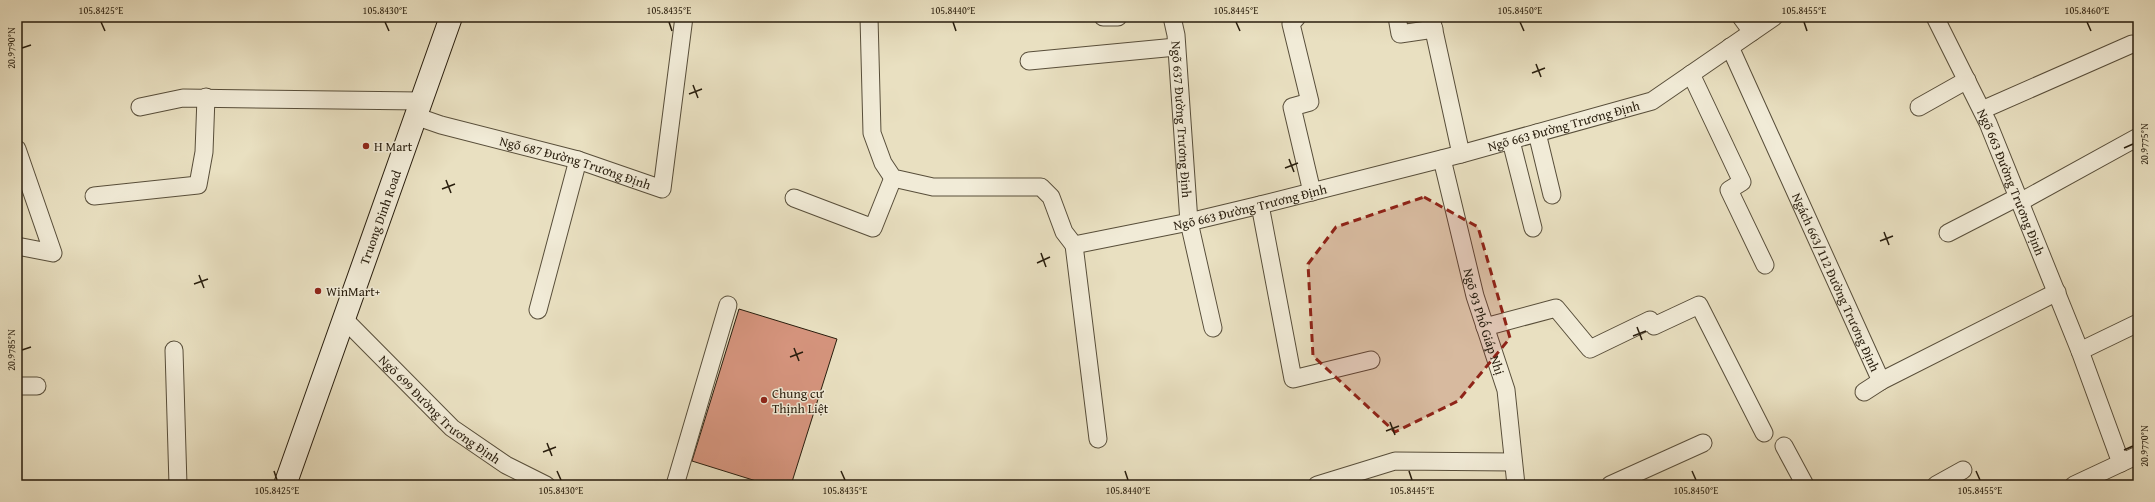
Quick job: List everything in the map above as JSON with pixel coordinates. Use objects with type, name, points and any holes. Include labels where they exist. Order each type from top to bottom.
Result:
[{"type":"main road","name":"Truong Dinh Road","points":[[285,485],[451,17]]},
{"type":"lane","name":"Ngõ 687 Đường Trương Định","points":[[140,107],[183,98],[206,97],[418,108],[441,125],[578,160],[662,189],[684,17]]},
{"type":"lane","points":[[869,17],[872,133],[883,163],[893,178],[933,187],[1041,187],[1051,197],[1064,232],[1074,245],[1098,439]]},
{"type":"lane","points":[[1103,17],[1118,17]]},
{"type":"lane","name":"Ngõ 637 Đường Trương Định","points":[[1172,17],[1176,35],[1190,222],[1212,328]]},
{"type":"lane","points":[[1297,17],[1291,24],[1310,102],[1292,108],[1312,192]]},
{"type":"lane","points":[[1397,17],[1400,34],[1432,23],[1461,154]]},
{"type":"lane","points":[[1740,17],[1752,32]]},
{"type":"lane","name":"Ngõ 663 Đường Trương Định","points":[[1074,245],[1190,222],[1260,205],[1461,154],[1652,101],[1774,17]]},
{"type":"lane","name":"Ngõ 663 Đường Trương Định","points":[[1935,17],[1982,110],[2019,199],[2080,351],[2120,463]]},
{"type":"lane","points":[[1982,110],[2132,44]]},
{"type":"lane","name":"Ngách 663/112 Đường Trương Định","points":[[1730,47],[1881,381],[2057,292]]},
{"type":"lane","points":[[1029,61],[1176,48]]},
{"type":"lane","points":[[1691,74],[1742,182],[1729,190],[1765,265]]},
{"type":"lane","points":[[1919,106],[1967,80]]},
{"type":"lane","points":[[94,196],[198,185],[204,152],[206,97]]},
{"type":"lane","points":[[1537,133],[1552,195]]},
{"type":"lane","points":[[1948,232],[2019,199],[2138,137]]},
{"type":"lane","points":[[1511,140],[1533,228]]},
{"type":"lane","points":[[17,149],[53,253],[17,246]]},
{"type":"lane","name":"Ngõ 93 Phố Giáp Nhị","points":[[1442,159],[1475,296],[1506,390],[1516,485]]},
{"type":"lane","points":[[538,310],[578,160]]},
{"type":"lane","points":[[794,198],[873,228],[893,178]]},
{"type":"lane","points":[[1260,205],[1293,380],[1371,360]]},
{"type":"lane","points":[[675,485],[728,305]]},
{"type":"lane","points":[[1485,327],[1556,308],[1590,349],[1650,320],[1654,326],[1699,305],[1764,433]]},
{"type":"lane","name":"Ngõ 699 Đường Trương Định","points":[[344,319],[452,428],[506,465],[546,485]]},
{"type":"lane","points":[[2080,351],[2138,323]]},
{"type":"lane","points":[[174,350],[178,485]]},
{"type":"lane","points":[[1864,392],[1881,381]]},
{"type":"lane","points":[[17,386],[37,386]]},
{"type":"lane","points":[[1610,485],[1703,443]]},
{"type":"lane","points":[[1784,446],[1805,485]]},
{"type":"lane","points":[[2074,485],[2138,455]]},
{"type":"lane","points":[[1317,485],[1395,460],[1513,462]]},
{"type":"lane","points":[[1936,485],[1963,470]]},
{"type":"highlighted area","points":[[1424,197],[1478,227],[1510,338],[1458,401],[1395,432],[1313,356],[1308,264],[1336,227]]},
{"type":"building","name":"Chung cư Thịnh Liệt","points":[[739,309],[837,339],[791,485],[769,485],[692,461]]},
{"type":"place","name":"H Mart","points":[[366,146]]},
{"type":"place","name":"WinMart+","points":[[318,291]]},
{"type":"place","name":"Chung cư Thịnh Liệt","points":[[764,400]]}]
